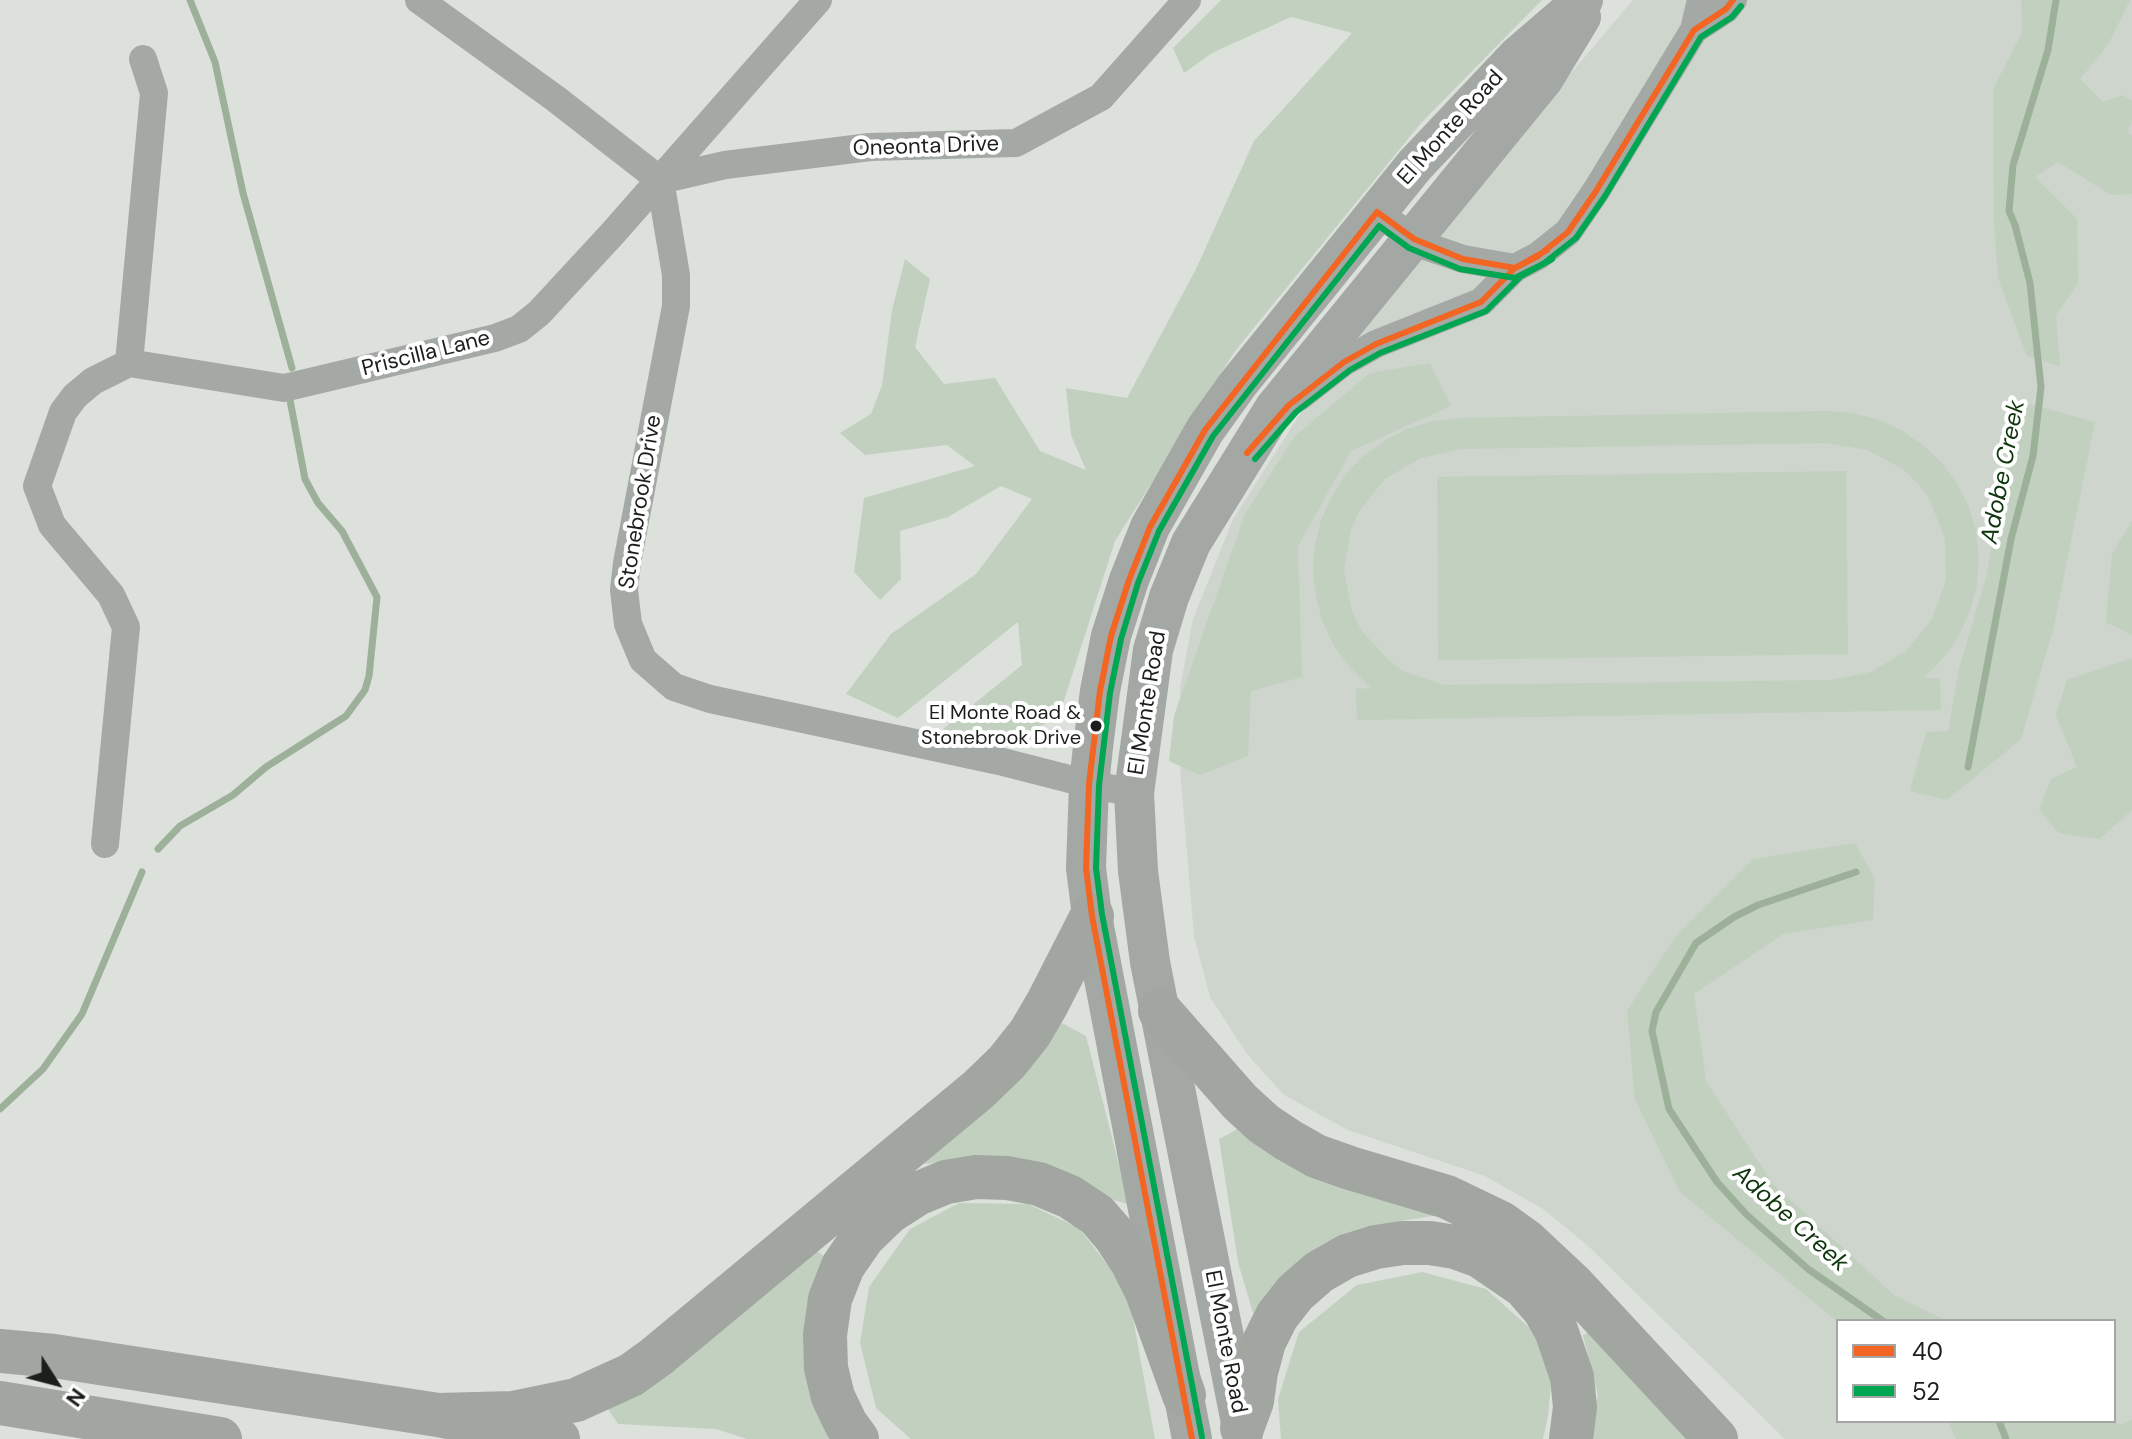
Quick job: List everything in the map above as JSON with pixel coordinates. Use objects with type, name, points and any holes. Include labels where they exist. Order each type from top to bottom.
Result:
[{"type":"highway","points":[[438,1415],[513,1413],[576,1400],[631,1375],[656,1357],[978,1090],[1007,1062],[1030,1033],[1047,1004],[1092,916]]},
{"type":"highway","points":[[1160,1011],[1240,1102],[1288,1140],[1316,1156],[1447,1197],[1501,1223],[1526,1241],[1572,1284],[1716,1439]]},
{"type":"highway","points":[[857,1439],[833,1397],[826,1368],[825,1335],[830,1299],[843,1266],[863,1237],[889,1212],[917,1194],[946,1182],[976,1177],[1007,1178],[1039,1184],[1070,1197],[1097,1215],[1115,1236],[1147,1292],[1184,1395]]},
{"type":"highway","points":[[1243,1434],[1264,1342],[1277,1316],[1295,1293],[1319,1272],[1347,1256],[1376,1247],[1430,1243],[1480,1256],[1503,1269],[1524,1286],[1544,1309],[1556,1330],[1572,1377],[1575,1407],[1571,1439]]},
{"type":"highway","points":[[0,1351],[128,1366],[438,1415],[558,1439]]},
{"type":"highway","points":[[0,1403],[220,1439]]},
{"type":"street","points":[[419,0],[567,107],[660,180]]},
{"type":"street","name":"Priscilla Lane","points":[[129,363],[284,388],[495,338],[519,329],[539,313],[660,180],[818,0]]},
{"type":"street","name":"Oneonta Drive","points":[[660,180],[725,165],[870,147],[1016,143],[1101,97],[1187,0]]},
{"type":"street","name":"El Monte Road","points":[[1192,1439],[1092,916],[1086,868],[1089,784],[1100,691],[1111,636],[1150,527],[1205,430],[1415,165],[1517,57],[1583,0]]},
{"type":"street","name":"El Monte Road","points":[[1243,1434],[1150,962],[1138,871],[1134,793],[1153,650],[1169,597],[1191,543],[1230,475],[1274,409],[1308,363],[1414,239],[1544,78],[1591,0]]},
{"type":"street","points":[[1230,475],[1263,432],[1316,383],[1376,344],[1481,302],[1515,268],[1538,256],[1568,232],[1694,30],[1701,0]]},
{"type":"street","points":[[1694,30],[1726,9],[1733,0]]},
{"type":"street","points":[[105,844],[126,627],[111,595],[52,525],[37,486],[63,412],[75,396],[93,381],[129,363],[154,93],[143,59]]},
{"type":"street","name":"Stonebrook Drive","points":[[660,180],[676,275],[676,306],[624,590],[628,624],[643,660],[674,687],[710,699],[1134,793]]},
{"type":"street","points":[[1377,212],[1414,239],[1463,259],[1515,268]]},
{"type":"shaded area","points":[[1633,0],[2132,0],[2132,1439],[1785,1439],[1586,1244],[1543,1209],[1485,1176],[1348,1130],[1284,1095],[1247,1054],[1210,997],[1194,936],[1180,768],[1180,688],[1193,619],[1233,519],[1355,328]]},
{"type":"green space","points":[[1221,0],[1542,0],[1421,123],[1235,351],[1115,541],[1059,716],[1005,746],[943,729],[1022,665],[1018,622],[898,718],[846,694],[891,634],[976,574],[1032,499],[1001,486],[948,517],[900,531],[901,579],[880,600],[854,572],[864,498],[975,466],[947,445],[865,455],[840,433],[871,414],[882,385],[892,310],[905,259],[930,279],[915,347],[944,384],[995,378],[1040,451],[1086,470],[1071,435],[1066,388],[1127,398],[1196,269],[1254,141],[1352,33],[1291,17],[1212,53],[1184,73],[1173,48]]},
{"type":"green space","points":[[2021,0],[2130,0],[2109,43],[2080,79],[2103,102],[2123,95],[2132,101],[2132,121],[2127,132],[2132,135],[2132,194],[2111,195],[2058,162],[2035,177],[2077,219],[2078,284],[2056,315],[2060,366],[2027,356],[1998,278],[1994,220],[1993,89],[2022,33]]},
{"type":"green space","points":[[1430,363],[1451,406],[1351,451],[1298,546],[1302,677],[1251,691],[1248,756],[1200,775],[1169,761],[1174,716],[1245,514],[1295,436],[1370,373]]},
{"type":"green space","points":[[2014,400],[2095,422],[2054,626],[2021,739],[1947,800],[1910,791],[1926,732],[1948,731],[1959,669],[1987,574]]},
{"type":"green space","points":[[1826,411],[1877,419],[1901,430],[1942,463],[1969,507],[1976,532],[1979,559],[1977,585],[1970,610],[1960,634],[1924,678],[1940,678],[1941,710],[1357,720],[1356,689],[1371,688],[1334,646],[1323,623],[1313,571],[1321,520],[1346,474],[1364,455],[1409,428],[1460,418]],"holes":[[[1827,443],[1867,450],[1903,469],[1930,500],[1945,539],[1946,580],[1932,619],[1906,651],[1871,672],[1830,680],[1444,685],[1405,672],[1388,660],[1361,630],[1352,611],[1344,570],[1351,530],[1359,511],[1385,479],[1421,458],[1461,449]]]},
{"type":"green space","points":[[1846,471],[1848,654],[1438,660],[1437,477]]},
{"type":"green space","points":[[2132,521],[2132,635],[2106,622],[2112,554]]},
{"type":"green space","points":[[2132,658],[2132,810],[2099,839],[2059,833],[2039,810],[2051,779],[2077,767],[2056,715],[2067,680]]},
{"type":"green space","points":[[1855,843],[1875,879],[1873,920],[1783,934],[1694,994],[1706,1081],[1772,1183],[1894,1295],[1943,1319],[1836,1320],[1680,1192],[1635,1099],[1627,1011],[1675,937],[1753,859]]},
{"type":"green space","points":[[1062,1023],[1086,1036],[1129,1204],[964,1163],[907,1164],[1030,1060]]},
{"type":"green space","points":[[1247,1124],[1452,1213],[1401,1221],[1331,1245],[1256,1323],[1238,1262],[1219,1139]]},
{"type":"green space","points":[[959,1203],[1028,1204],[1079,1228],[1128,1291],[1155,1439],[911,1439],[876,1408],[860,1343],[869,1287],[910,1229]]},
{"type":"green space","points":[[806,1243],[832,1262],[837,1439],[747,1439],[716,1429],[618,1424],[604,1403]]},
{"type":"green space","points":[[1422,1272],[1486,1289],[1533,1331],[1552,1373],[1543,1439],[1281,1439],[1278,1399],[1299,1332],[1357,1285]]},
{"type":"green space","points":[[1597,1329],[1705,1439],[1588,1439],[1598,1395],[1583,1335]]},
{"type":"green space","points":[[2132,1419],[2132,1439],[1956,1439],[1949,1423],[2116,1423],[2120,1425]]},
{"type":"waterway","points":[[190,0],[215,62],[243,193],[292,368]]},
{"type":"waterway","name":"Adobe Creek","points":[[1968,767],[2011,539],[2033,456],[2041,387],[2030,283],[2009,211],[2013,165],[2048,50],[2056,0]]},
{"type":"waterway","points":[[158,849],[180,826],[233,795],[266,767],[346,716],[365,690],[377,597],[342,531],[318,503],[305,479],[290,400]]},
{"type":"waterway","points":[[0,1109],[43,1069],[82,1014],[142,872]]},
{"type":"waterway","name":"Adobe Creek","points":[[1856,872],[1758,905],[1696,943],[1656,1012],[1652,1031],[1669,1109],[1717,1182],[1746,1214],[1808,1269],[1880,1319]]},
{"type":"waterway","name":"Adobe Creek","points":[[2000,1423],[2006,1439]]},
{"type":"transit line","name":"40","points":[[1192,1439],[1092,916],[1086,868],[1089,784],[1100,691],[1111,636],[1129,580],[1150,527],[1205,430],[1377,212],[1414,239],[1463,259],[1515,268],[1538,256],[1568,232],[1694,30],[1726,9],[1733,0]]},
{"type":"transit line","name":"52","points":[[1202,1437],[1102,914],[1096,868],[1099,785],[1110,693],[1121,639],[1138,583],[1159,531],[1213,436],[1379,226],[1409,248],[1460,269],[1515,278],[1543,264],[1576,238],[1605,196],[1701,37],[1732,17],[1741,6]]},
{"type":"transit line","name":"40","points":[[1247,453],[1289,405],[1344,362],[1376,344],[1481,302],[1515,268],[1547,250]]},
{"type":"transit line","name":"52","points":[[1255,459],[1296,412],[1350,370],[1380,353],[1486,311],[1521,276],[1552,259]]},
{"type":"place","name":"El Monte Road & Stonebrook Drive","points":[[1096,726]]}]
